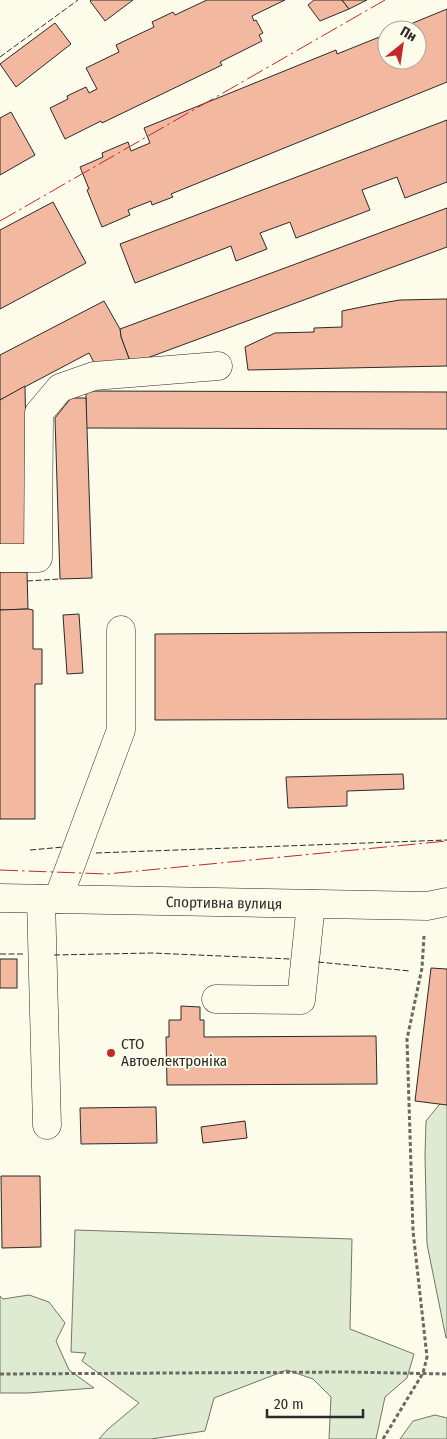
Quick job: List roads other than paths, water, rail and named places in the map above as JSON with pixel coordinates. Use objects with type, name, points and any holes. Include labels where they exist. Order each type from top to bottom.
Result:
[{"type":"street","points":[[0,558],[38,558],[39,412],[60,388],[94,376],[218,366]]},
{"type":"street","points":[[47,1126],[49,899],[120,730],[121,630]]},
{"type":"street","name":"Спортивна вулиця","points":[[0,898],[311,904],[437,904]]},
{"type":"street","points":[[216,999],[302,1000],[311,904]]},
{"type":"place","name":"СТО Автоелектроніка","points":[[111,1053]]}]
